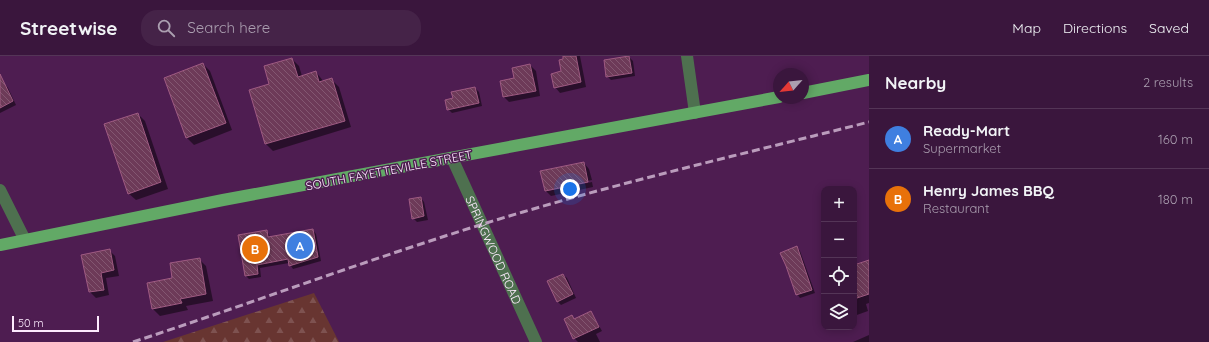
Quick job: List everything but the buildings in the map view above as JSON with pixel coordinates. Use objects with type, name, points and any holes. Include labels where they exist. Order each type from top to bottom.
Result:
[{"type":"main road","points":[[809,92],[869,80]]},
{"type":"main road","name":"SOUTH FAYETTEVILLE STREET","points":[[0,245],[223,200],[773,98]]},
{"type":"street","points":[[687,56],[695,113]]},
{"type":"street","name":"SPRINGWOOD ROAD","points":[[452,158],[536,342]]},
{"type":"street","points":[[0,190],[25,240]]},
{"type":"green space","points":[[314,293],[339,342],[163,342]]},
{"type":"railway","points":[[133,342],[393,253],[528,210],[674,171],[869,122]]},
{"type":"place","name":"Ready-Mart","points":[[300,246]]},
{"type":"place","name":"Henry James BBQ","points":[[255,249]]}]
